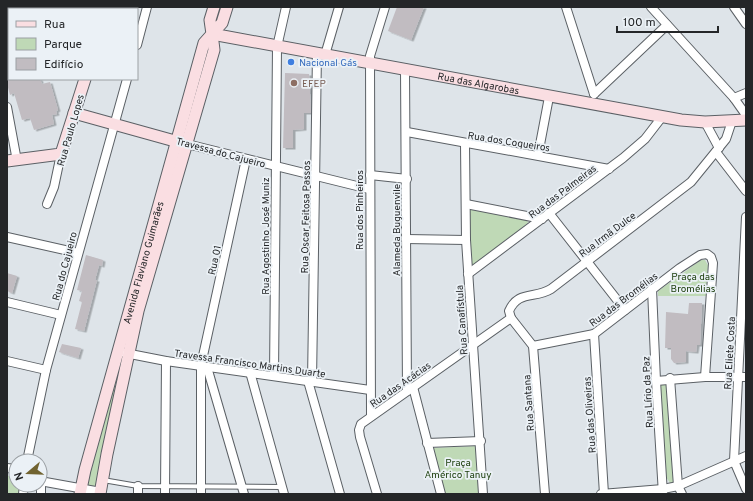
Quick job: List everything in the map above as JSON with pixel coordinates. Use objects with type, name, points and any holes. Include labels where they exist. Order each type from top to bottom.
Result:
[{"type":"main road","name":"Avenida Flaviano Guimarães","points":[[101,493],[123,353],[138,311],[214,50],[210,20],[214,7]]},
{"type":"main road","name":"Avenida Flaviano Guimarães","points":[[81,492],[123,353],[176,141],[204,43],[222,23],[227,7]]},
{"type":"main road","name":"Rua das Algarobas","points":[[212,34],[277,47],[406,69],[549,97],[593,99],[662,117],[705,122],[746,120]]},
{"type":"main road","name":"Rua Paulo Lopes","points":[[61,154],[85,80]]},
{"type":"main road","name":"Travessa do Cajueiro","points":[[74,113],[187,144]]},
{"type":"main road","points":[[12,161],[61,154]]},
{"type":"street","points":[[138,40],[147,7]]},
{"type":"street","name":"Rua Agostinho José Muniz","points":[[274,376],[277,47],[286,7]]},
{"type":"street","name":"Rua Oscar Feitosa Passos","points":[[339,7],[321,54],[315,175],[310,381],[340,494]]},
{"type":"street","name":"Rua dos Pinheiros","points":[[370,416],[370,63],[374,42],[385,7]]},
{"type":"street","points":[[566,7],[593,99],[667,25]]},
{"type":"street","points":[[651,7],[734,98],[746,115]]},
{"type":"street","points":[[734,7],[744,21]]},
{"type":"street","points":[[744,21],[746,10]]},
{"type":"street","name":"Alameda Buguenvile","points":[[406,69],[406,239],[410,389],[441,494]]},
{"type":"street","name":"Rua do Cajueiro","points":[[28,453],[35,414],[46,370],[128,80]]},
{"type":"street","points":[[734,98],[746,93]]},
{"type":"street","points":[[538,155],[549,97]]},
{"type":"street","points":[[7,107],[12,161]]},
{"type":"street","name":"Rua das Palmeiras","points":[[468,274],[609,169],[645,139],[662,117]]},
{"type":"street","name":"Rua Irmã Dulce","points":[[510,318],[508,311],[516,301],[528,294],[545,293],[682,189],[726,140],[732,121]]},
{"type":"street","points":[[705,122],[718,150],[746,191]]},
{"type":"street","name":"Rua dos Coqueiros","points":[[407,132],[465,144],[538,155],[609,169]]},
{"type":"street","name":"Travessa do Cajueiro","points":[[187,144],[369,189]]},
{"type":"street","name":"Rua Canafístula","points":[[465,144],[466,240],[481,441],[483,494]]},
{"type":"street","name":"Rua Paulo Lopes","points":[[46,204],[54,187],[61,154]]},
{"type":"street","name":"Rua 01","points":[[200,491],[204,366],[246,159]]},
{"type":"street","points":[[370,175],[406,179]]},
{"type":"street","points":[[466,204],[542,218]]},
{"type":"street","points":[[549,213],[625,310]]},
{"type":"street","name":"Rua Eliete Costa","points":[[746,217],[742,377],[734,461],[746,489]]},
{"type":"street","points":[[7,237],[78,253]]},
{"type":"street","points":[[406,239],[466,240]]},
{"type":"street","name":"Rua das Bromélias","points":[[534,346],[594,334],[652,289],[700,255],[710,256],[713,263],[705,376]]},
{"type":"street","name":"Rua Lírio da Paz","points":[[652,289],[663,491]]},
{"type":"street","points":[[7,302],[61,315]]},
{"type":"street","points":[[510,318],[534,346]]},
{"type":"street","name":"Rua das Acácias","points":[[377,494],[359,430],[361,424],[370,416],[510,318]]},
{"type":"street","name":"Rua das Oliveiras","points":[[594,334],[604,494]]},
{"type":"street","name":"Rua Santana","points":[[534,346],[545,494]]},
{"type":"street","name":"Travessa Francisco Martins Duarte","points":[[123,353],[166,361],[370,390]]},
{"type":"street","points":[[7,361],[46,370]]},
{"type":"street","points":[[165,490],[166,361]]},
{"type":"street","points":[[204,366],[243,490]]},
{"type":"street","points":[[250,372],[283,491]]},
{"type":"street","points":[[656,381],[670,378],[705,376],[742,377]]},
{"type":"street","points":[[670,378],[678,486],[682,494]]},
{"type":"street","points":[[427,443],[481,441]]},
{"type":"street","points":[[600,494],[663,491],[678,486],[746,456]]},
{"type":"street","points":[[48,483],[81,492],[101,493]]},
{"type":"lane","points":[[103,480],[138,490],[283,491]]},
{"type":"green space","points":[[469,209],[527,219],[528,223],[473,266],[470,264]]},
{"type":"green space","name":"Praça das Bromélias","points":[[701,260],[705,260],[708,265],[706,296],[658,296],[658,291]]},
{"type":"green space","points":[[119,357],[124,357],[99,485],[90,487],[86,484]]},
{"type":"green space","points":[[662,383],[667,383],[674,482],[670,483],[666,477],[660,385]]},
{"type":"green space","name":"Praça Américo Tanuy","points":[[477,446],[480,494],[445,494],[431,448]]},
{"type":"green space","points":[[8,476],[8,493],[20,493],[7,494]]},
{"type":"building","points":[[397,7],[424,7],[411,40],[388,31]]},
{"type":"building","points":[[285,73],[309,74],[311,113],[304,113],[304,129],[293,130],[293,148],[283,148]]},
{"type":"building","points":[[40,80],[42,84],[50,82],[58,110],[56,111],[57,114],[52,115],[54,124],[34,130],[30,118],[22,120],[14,93],[10,95],[7,81]]},
{"type":"building","points":[[86,255],[103,260],[102,266],[99,265],[95,280],[97,280],[84,331],[75,329],[82,302],[79,301],[82,291],[77,290]]},
{"type":"building","points":[[7,273],[17,276],[12,293],[7,291]]},
{"type":"building","points":[[689,303],[702,303],[700,345],[697,345],[696,352],[686,351],[686,362],[674,363],[671,359],[671,348],[665,348],[666,312],[688,314]]},
{"type":"building","points":[[62,344],[81,348],[78,358],[59,352]]},
{"type":"place","name":"Nacional Gás","points":[[291,62]]},
{"type":"place","name":"EFEP","points":[[294,83]]}]
